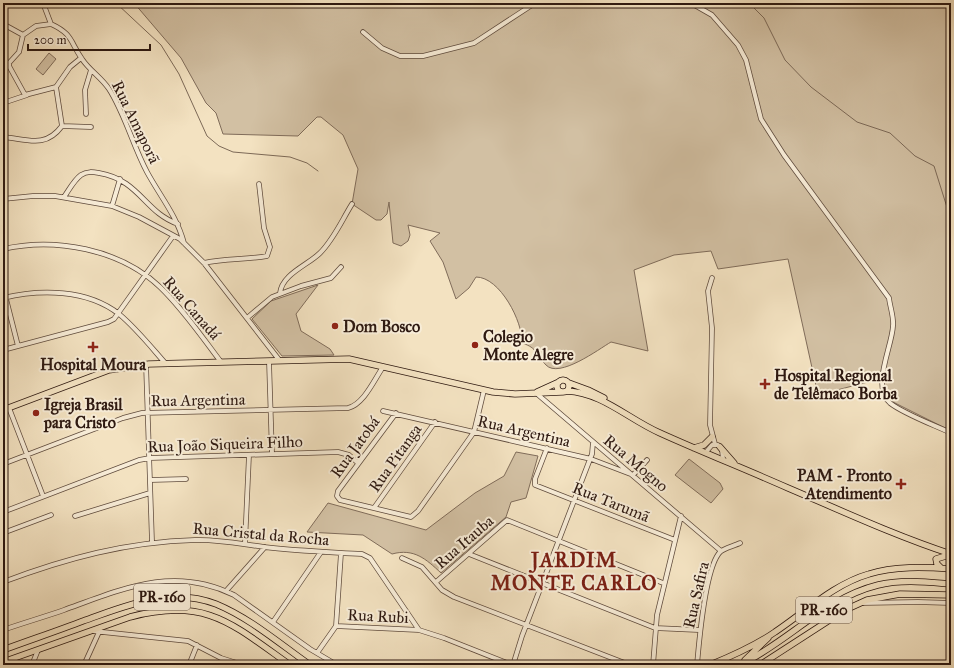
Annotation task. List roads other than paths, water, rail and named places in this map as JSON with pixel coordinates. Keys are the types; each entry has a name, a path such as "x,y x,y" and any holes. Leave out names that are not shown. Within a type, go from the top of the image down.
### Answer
{"main road":[{"path":"6,409 109,370 146,364 349,360 484,390 515,394 562,392 585,393 612,405"},
{"path":"536,393 565,380 569,384 597,393 612,405 653,430 951,555"},
{"path":"558,382 557,387 562,392"},
{"path":"549,386 562,392 569,389 569,384"},
{"path":"693,448 704,445 712,437"},
{"path":"718,446 736,465"},
{"path":"930,547 937,564 941,568"},
{"path":"928,568 936,559 942,556 951,555"},
{"path":"710,665 736,654 774,632 817,601 858,578 888,570 928,568 951,569"},
{"name":"PR-160","path":"740,665 762,653 836,602 862,590 879,585 900,582 951,584"},
{"path":"760,665 858,603 888,595 951,595"},
{"name":"PR-160","path":"3,650 129,605 160,598 181,596 206,601 233,613 310,665"},
{"path":"3,662 152,611 180,609 199,611 235,627 290,665"},
{"path":"740,665 774,632"},
{"path":"768,665 776,655"}],"street":[{"path":"27,95 23,93 8,64 18,52 23,35 36,26 51,24 43,3"},
{"path":"363,32 382,48 400,56 423,56 474,43 535,3"},
{"path":"691,3 712,15 738,45 746,60 761,119 784,155 889,298 894,325 882,378 883,392 889,402 951,433"},
{"path":"3,24 23,35"},
{"name":"Rua Amaporã","path":"51,24 66,32 81,58 91,70 102,79 110,90 148,174 163,196 178,224 184,243"},
{"path":"3,103 56,87 70,67 81,58"},
{"path":"86,114 85,90 91,70"},
{"path":"56,87 62,126"},
{"path":"62,126 91,127"},
{"path":"3,138 40,142 54,135 62,126"},
{"path":"64,197 81,175 87,173 106,174 120,179 135,189 163,216 178,224"},
{"path":"112,206 120,179"},
{"path":"204,263 228,258 256,258 267,256 270,247 264,228 259,184"},
{"path":"3,199 33,196 64,197 112,206 139,217 173,236 184,243 204,263 280,361"},
{"path":"280,293 285,280 320,253 352,204"},
{"path":"3,350 108,322 119,314 173,236"},
{"name":"Rua Canadá","path":"3,249 38,244 76,248 113,258 146,275 169,296 221,362"},
{"path":"247,318 265,302 280,293 331,278 340,267"},
{"path":"712,278 708,292 712,328 710,425 712,437 718,446 723,459"},
{"path":"3,287 18,346"},
{"path":"5,298 26,293 49,292 69,294 88,299 119,314 166,364"},
{"path":"269,361 272,454"},
{"path":"146,364 152,542"},
{"name":"Rua Argentina","path":"3,464 123,418 148,412 352,407 361,399 383,367"},
{"path":"374,508 411,517 418,511 474,432 484,390"},
{"name":"Rua Mogno","path":"536,393 634,475 720,551"},
{"path":"6,409 27,455 43,496"},
{"name":"Rua Argentina","path":"383,411 591,459 634,475"},
{"name":"Rua Jatobá","path":"374,508 340,500 337,496 338,491 396,413"},
{"name":"Rua Pitanga","path":"374,508 435,422"},
{"path":"512,665 591,459 593,442"},
{"path":"706,452 718,446"},
{"name":"Rua Tarumã","path":"547,448 534,482 537,486 675,540"},
{"name":"Rua João Siqueira Filho","path":"3,512 139,460 150,458 343,452 358,463"},
{"path":"245,543 249,455"},
{"path":"634,475 647,460"},
{"path":"150,480 186,479"},
{"path":"75,516 150,493"},
{"path":"3,533 51,515"},
{"path":"653,665 655,628 664,583 681,516"},
{"name":"Rua Itauba","path":"436,582 507,520 558,542"},
{"name":"Rua Cristal da Rocha","path":"3,582 77,557 110,548 152,542 196,540 245,543 265,547 367,555 419,630"},
{"path":"558,542 664,583"},
{"name":"Rua Safira","path":"697,665 700,630 709,581 715,561 720,551 740,543"},
{"path":"226,591 265,547"},
{"path":"272,622 321,552"},
{"path":"317,653 336,626 341,553"},
{"path":"469,554 543,582 655,628 700,630"},
{"path":"402,558 422,567 442,590 454,597 630,665"},
{"path":"3,630 137,584 182,581 210,585 226,591 337,665"},
{"path":"858,603 951,603"},
{"name":"Rua Rubi","path":"336,626 419,630 444,638 512,665"},
{"path":"91,631 182,641 197,645 228,663 243,665"},
{"path":"94,665 85,663 99,632"},
{"path":"189,665 197,645"},
{"path":"32,665 38,650"}],"waterway":[{"path":"116,3 161,45 179,74 207,136 219,146 233,152 290,157 307,163 318,171"},
{"path":"749,3 764,18 785,60 811,87 857,122 890,133 915,156 934,166 951,220"}],"place":[{"name":"Dom Bosco","path":"335,326"},
{"name":"Colegio Monte Alegre","path":"475,345"},
{"name":"Hospital Moura","path":"93,347"},
{"name":"Hospital Regional de Telêmaco Borba","path":"765,384"},
{"name":"Igreja Brasil para Cristo","path":"36,413"},
{"name":"PAM - Pronto Atendimento","path":"901,484"}],"district":[{"name":"JARDIM MONTE CARLO","path":"574,572"}]}
